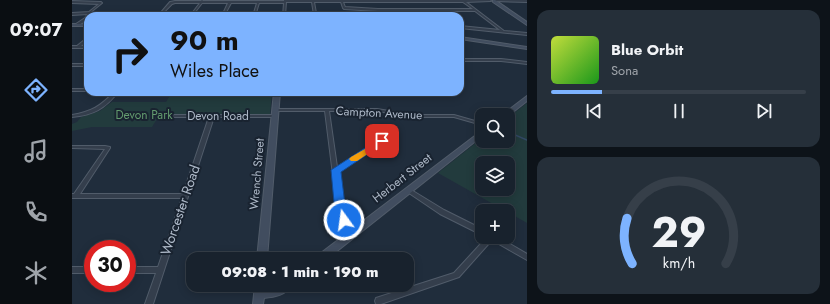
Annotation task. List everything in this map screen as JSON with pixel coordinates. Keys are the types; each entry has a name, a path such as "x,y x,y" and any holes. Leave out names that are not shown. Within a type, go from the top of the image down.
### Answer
{"street":[{"path":"463,0 504,32"},
{"path":"164,12 172,3 202,1 527,1"},
{"path":"194,12 202,1"},
{"path":"284,12 285,1"},
{"path":"314,1 315,12"},
{"path":"342,1 344,8 378,10 476,10"},
{"path":"493,1 527,24"},
{"path":"72,2 101,3 89,12"},
{"path":"225,12 230,2"},
{"path":"255,12 258,2"},
{"path":"72,14 84,13"},
{"path":"77,25 84,20"},
{"path":"72,25 84,25"},
{"path":"464,27 527,34"},
{"path":"464,39 476,42 527,48"},
{"path":"78,47 84,42"},
{"path":"72,47 84,47"},
{"path":"464,60 501,60 527,63"},
{"path":"72,65 84,65"},
{"path":"72,90 84,90"},
{"path":"72,116 84,114 100,108 112,96"},
{"name":"Wrench Street","path":"263,252 277,96"},
{"path":"514,108 527,98"},
{"path":"327,110 341,215 344,220 357,230"},
{"name":"Campton Avenue","path":"275,113 327,110 377,110 417,116 449,116 475,122"},
{"name":"Devon Road","path":"160,116 212,116 275,113"},
{"name":"Worcester Road","path":"149,304 212,116"},
{"name":"Herbert Street","path":"329,252 475,138"},
{"path":"336,170 380,142 389,140"},
{"path":"72,147 108,148 74,196"},
{"path":"408,190 442,212 475,228"},
{"path":"74,196 185,196"},
{"path":"379,301 456,275 485,244"},
{"path":"504,244 527,258"},
{"path":"72,270 84,270"},
{"path":"136,270 160,270"},
{"path":"258,304 260,292"}],"green space":[{"name":"Devon Park","path":"170,96 272,96 270,114 160,114 152,127 92,127 72,131 72,124 77,122 81,117 100,111 112,102 166,102"},
{"path":"527,103 527,223 515,216 515,204 493,204 479,196 515,196 515,156 475,156 475,194 438,173 475,144 475,148 515,148 515,112"}],"waterway":[{"path":"515,135 527,140"}],"slow traffic":[{"path":"354,159 372,148"}],"route":[{"path":"344,220 341,213 336,170 382,141"}]}
